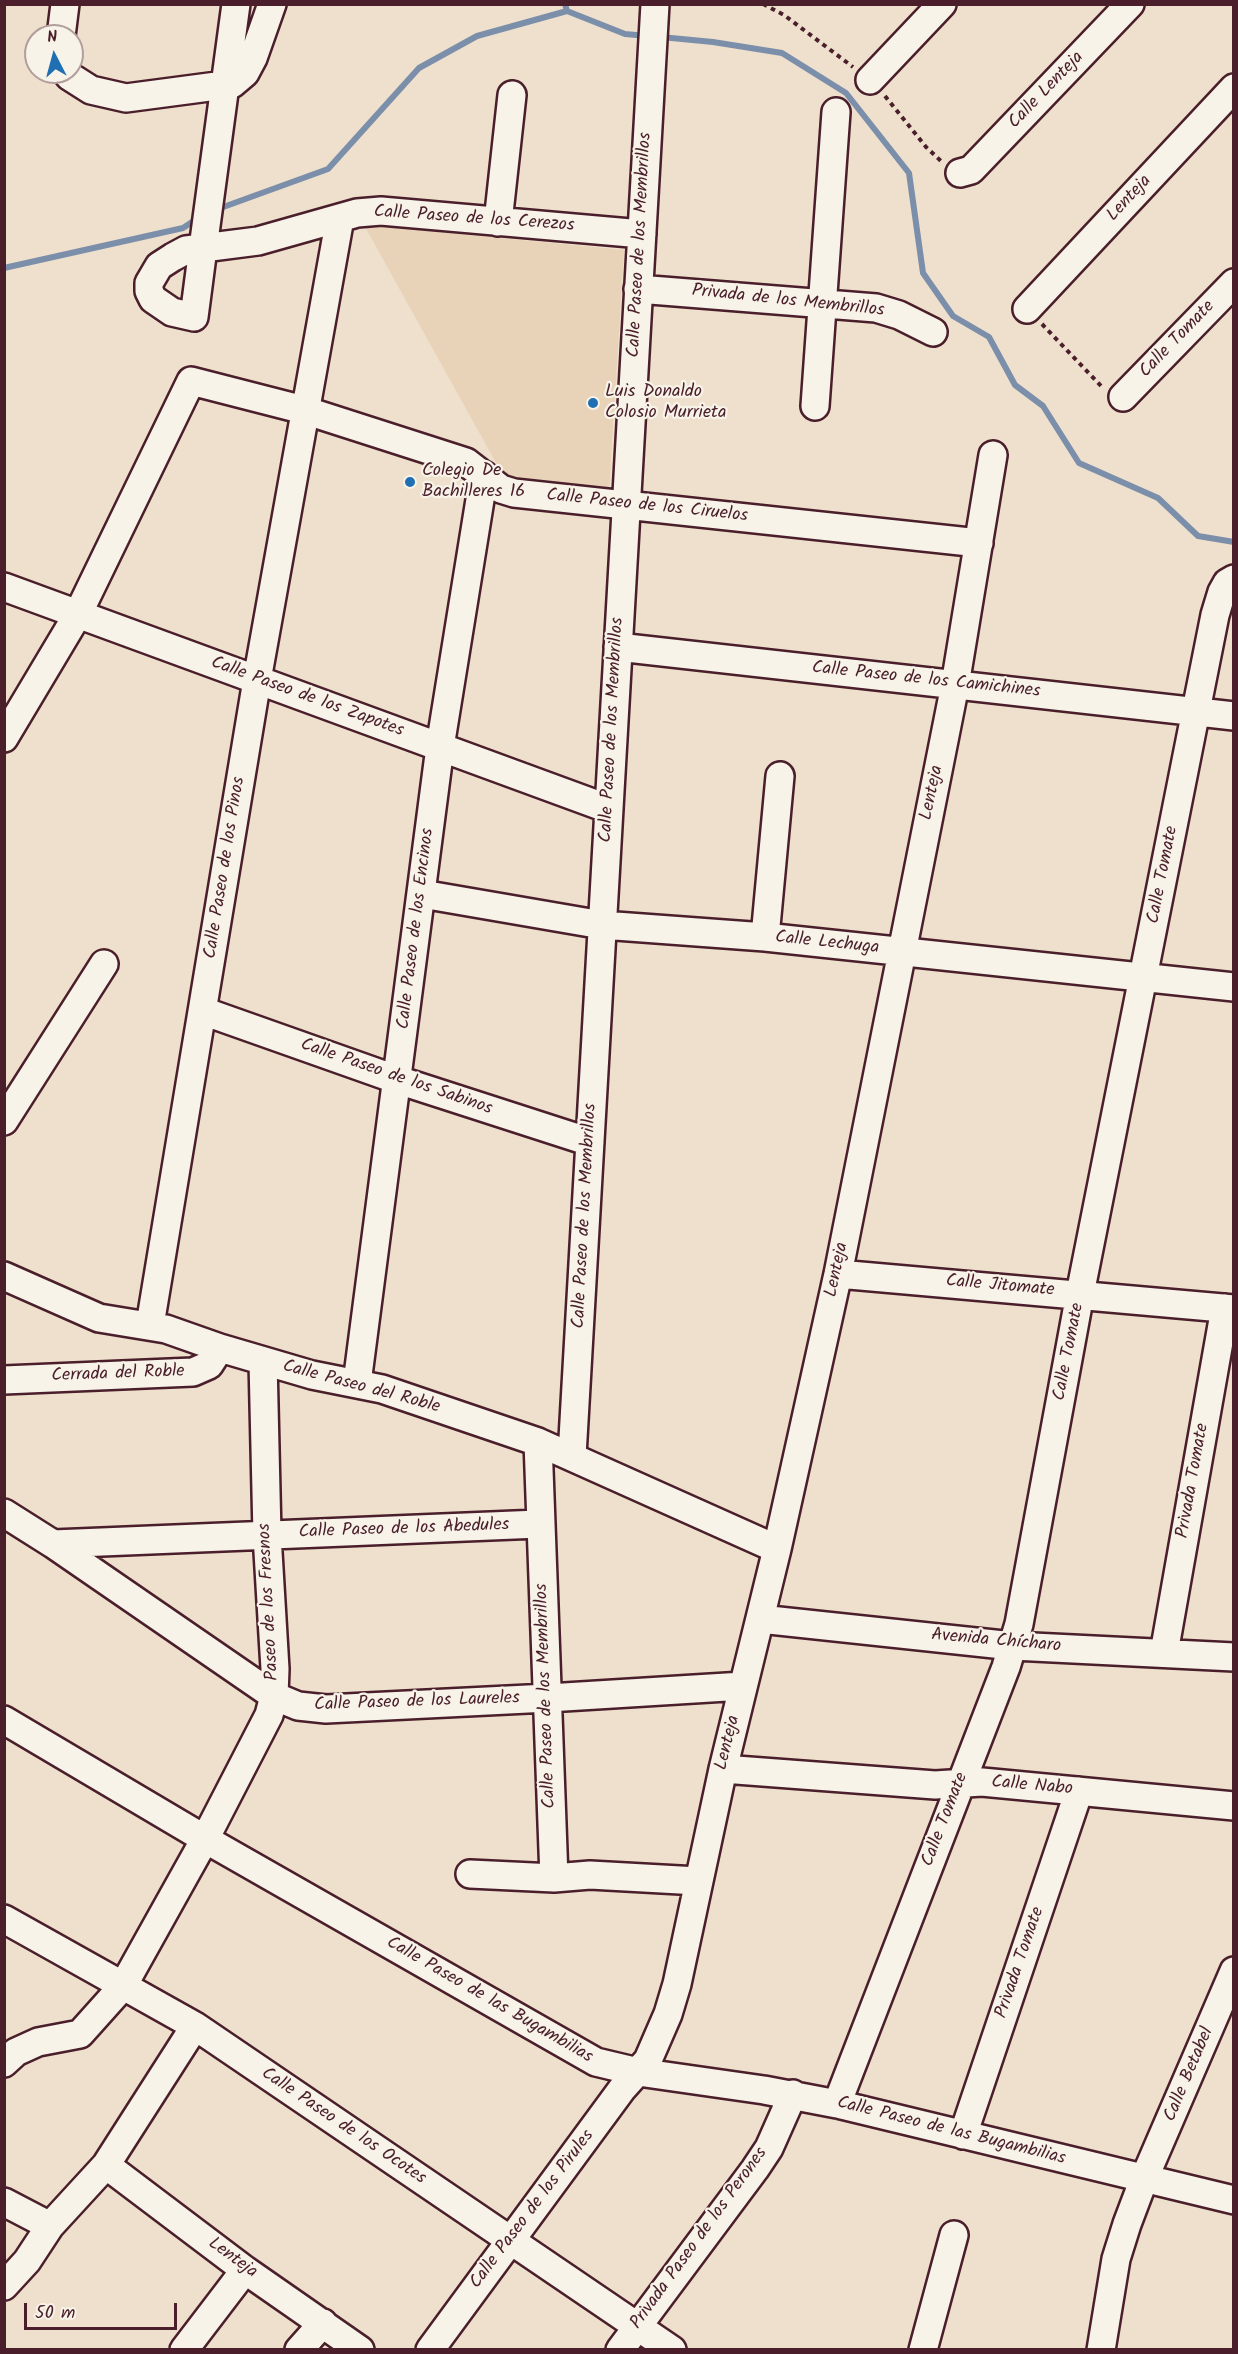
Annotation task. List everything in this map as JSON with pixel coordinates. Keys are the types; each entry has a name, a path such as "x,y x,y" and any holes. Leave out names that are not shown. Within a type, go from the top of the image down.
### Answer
{"street":[{"path":"62,24 65,4"},
{"name":"Calle Paseo de los Cerezos","path":"236,4 203,248 258,242 357,213 381,211 642,234"},
{"path":"82,84 91,90 126,98 225,85 239,80 254,58 272,4"},
{"path":"870,80 942,4"},
{"name":"Calle Lenteja","path":"960,173 971,170 1130,4"},
{"name":"Calle Paseo de los Membrillos","path":"572,1456 655,8"},
{"name":"Lenteja","path":"1027,309 1233,88"},
{"path":"498,222 512,95"},
{"path":"815,406 836,112"},
{"name":"Calle Paseo de los Pinos","path":"150,1325 257,680 340,218"},
{"name":"Calle Tomate","path":"1123,397 1233,283"},
{"name":"Privada de los Membrillos","path":"638,289 822,302 887,310 933,332"},
{"name":"Calle Paseo de los Ciruelos","path":"78,614 191,381 304,411 466,462 501,489 514,493 978,543"},
{"name":"Lenteja","path":"638,2072 656,2044 677,1984 723,1769 777,1549 838,1274 900,952 955,685 993,455"},
{"name":"Calle Paseo de los Encinos","path":"357,1383 440,747 484,475"},
{"name":"Calle Tomate","path":"837,2104 1013,1646 1080,1294 1215,615 1222,592 1232,580"},
{"name":"Calle Paseo de los Zapotes","path":"4,587 609,809"},
{"path":"4,738 78,614"},
{"name":"Calle Paseo de los Camichines","path":"618,647 1233,716"},
{"path":"765,937 780,776"},
{"name":"Calle Lechuga","path":"422,894 602,925 765,937 1233,987"},
{"path":"4,1121 104,964"},
{"name":"Calle Paseo de los Sabinos","path":"203,1011 398,1080 590,1142"},
{"name":"Calle Jitomate","path":"838,1274 1229,1308"},
{"name":"Calle Paseo del Roble","path":"5,1278 99,1318 112,1322 150,1325 312,1376 357,1383 407,1397 537,1442 777,1549"},
{"name":"Privada Tomate","path":"1164,1653 1229,1308"},
{"name":"Cerrada del Roble","path":"4,1380 193,1372 209,1365 220,1348"},
{"name":"Paseo de los Fresnos","path":"4,2063 16,2052 38,2042 80,2034 123,1986 205,1839 269,1715 274,1696 275,1669 267,1535 263,1361"},
{"name":"Calle Paseo de los Membrillos","path":"537,1442 554,1878"},
{"name":"Calle Paseo de los Laureles","path":"4,1513 53,1544 274,1696 298,1706 326,1709 743,1686"},
{"name":"Calle Paseo de los Abedules","path":"53,1544 539,1524"},
{"name":"Avenida Chícharo","path":"760,1619 1013,1646 1233,1657"},
{"name":"Calle Paseo de las Bugambilias","path":"4,1720 205,1839 596,2062 638,2072 793,2094 1233,2200"},
{"name":"Calle Nabo","path":"723,1769 935,1785 982,1782 1233,1806"},
{"name":"Privada Tomate","path":"963,2135 1079,1791"},
{"path":"470,1874 554,1878 590,1875 699,1881"},
{"name":"Calle Paseo de los Ocotes","path":"4,1919 195,2026 672,2349"},
{"name":"Calle Betabel","path":"1101,2349 1116,2259 1144,2179 1233,1971"},
{"path":"4,2286 27,2261 50,2226 106,2165 195,2026"},
{"name":"Calle Paseo de los Pirules","path":"430,2349 622,2089 638,2072"},
{"name":"Privada Paseo de los Perones","path":"620,2349 755,2169 769,2148 793,2094"},
{"name":"Lenteja","path":"106,2165 245,2270 360,2349"},
{"path":"4,2202 50,2226"},
{"path":"923,2349 954,2235"},
{"path":"184,2349 245,2270"},
{"path":"299,2349 323,2323"}],"path":[{"path":"1027,309 1111,396 1123,397"}],"shaded area":[{"path":"364,225 624,250 609,492 505,479"}],"waterway":[{"path":"565,4 567,11 625,34 647,36"},
{"path":"215,210 328,169 419,68 477,36 567,11"},
{"path":"661,37 713,42 782,53 846,93 909,173 923,273 953,316 989,337 1015,385 1043,406 1079,463 1158,498 1198,536 1234,542"},
{"path":"4,268 183,228 198,218"}],"place":[{"name":"Luis Donaldo Colosio Murrieta","path":"593,403"},
{"name":"Colegio De Bachilleres 16","path":"410,482"}]}
